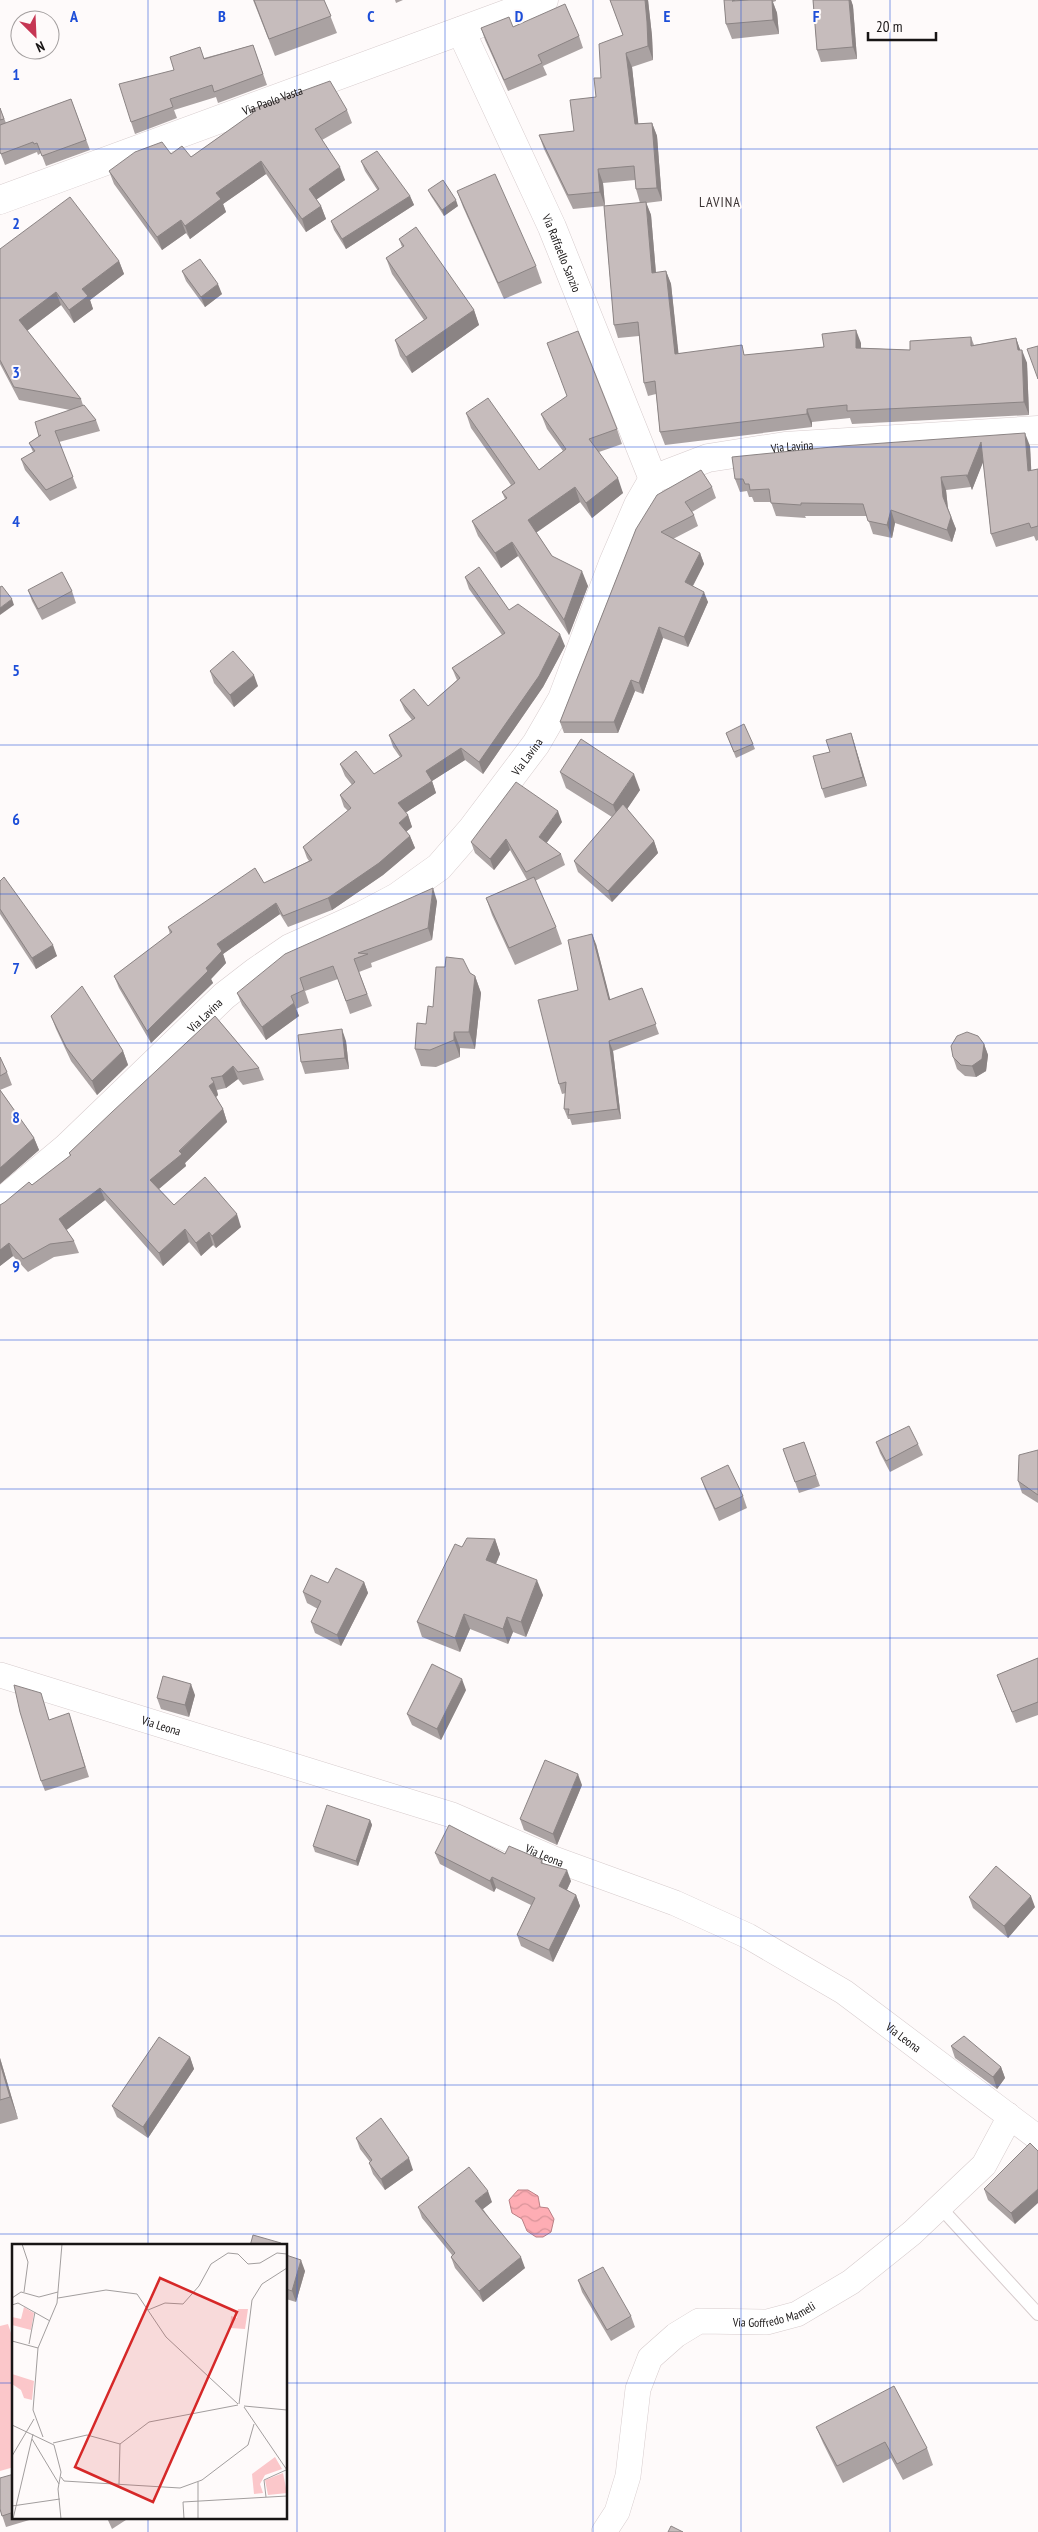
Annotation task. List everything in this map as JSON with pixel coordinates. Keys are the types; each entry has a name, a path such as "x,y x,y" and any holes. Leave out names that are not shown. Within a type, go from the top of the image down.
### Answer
{"street":[{"name":"Via Paolo Vasta","path":"0,200 544,0"},
{"name":"Via Raffaello Sanzio","path":"461,31 552,227 653,479"},
{"name":"Via Lavina","path":"0,1203 66,1148 224,996 255,972 290,948 361,916 397,897 439,867 472,829 536,744 562,699 613,563 638,505 653,479 708,458 785,446 1038,430"},
{"name":"Via Leona","path":"0,1675 452,1815 554,1859 675,1903 748,1936 844,1992 1038,2138"},
{"name":"Via Goffredo Mameli","path":"604,2532 617,2512 628,2476 638,2389 650,2358 676,2335 700,2321 767,2322 797,2314 862,2274 940,2207 984,2165 1006,2124 1008,2114"}],"lane":[{"path":"940,2207 1038,2314"}],"shaded area":[{"path":"8,2324 12,2336 12,2468 0,2471 0,2326"}],"water":[{"path":"518,2190 528,2190 538,2196 540,2207 548,2208 554,2219 551,2232 543,2237 536,2237 527,2231 522,2219 512,2213 509,2200"}],"building":[{"path":"254,0 324,0 331,16 269,39"},
{"path":"610,0 645,0 648,46 626,53 635,124 652,123 657,188 636,189 634,166 598,169 600,192 568,195 539,135 574,131 570,100 596,97 594,78 601,78 599,44 623,35"},
{"path":"724,0 772,0 773,20 726,24"},
{"path":"813,0 849,0 853,47 817,50"},
{"path":"565,4 579,36 538,55 542,63 504,80 481,28 509,17 513,27"},
{"path":"253,45 263,74 214,92 212,85 170,99 173,107 131,122 119,84 174,70 170,57 200,47 204,59"},
{"path":"330,81 347,110 315,129 340,167 309,189 321,206 302,219 261,161 216,193 221,199 185,226 181,220 157,237 109,171 135,152 162,142 171,154 182,146 191,157 253,113 250,110"},
{"path":"71,99 86,140 42,156 37,143 34,144 33,142 1,154 0,125"},
{"path":"0,108 4,119 0,120"},
{"path":"377,151 410,196 342,239 331,221 379,189 361,161"},
{"path":"495,174 536,266 498,283 457,191"},
{"path":"443,180 456,200 442,210 428,190"},
{"path":"70,197 119,261 82,289 88,296 69,310 56,292 19,320 81,399 14,387 0,360 0,249"},
{"path":"646,202 652,273 666,271 675,354 742,345 744,355 824,347 822,334 856,330 856,348 910,350 910,341 971,337 971,346 1016,338 1018,350 1022,350 1024,402 847,411 847,405 807,409 807,414 660,432 655,381 644,383 638,322 614,325 604,206"},
{"path":"416,227 474,310 406,357 395,340 427,318 386,258 404,246 399,239"},
{"path":"200,259 218,284 201,297 182,271"},
{"path":"578,331 617,429 589,439 618,478 586,503 575,487 528,520 552,556 582,571 564,620 512,542 495,553 472,521 507,498 502,492 515,483 466,413 488,398 539,470 566,449 541,414 567,396 547,343"},
{"path":"1038,346 1038,379 1027,349"},
{"path":"84,405 96,420 55,431 73,477 46,490 21,459 35,451 29,443 41,435 39,436 35,422"},
{"path":"1025,433 1028,471 1038,469 1038,526 1031,528 1029,523 991,534 981,442 967,477 967,475 941,477 943,497 951,517 947,530 891,510 887,525 868,521 863,504 801,503 801,505 771,503 769,489 750,490 749,484 745,484 743,479 735,479 732,457 842,446"},
{"path":"701,470 712,487 685,502 694,515 661,532 700,553 685,582 704,592 684,637 659,627 639,683 631,680 614,722 560,722 636,529 657,495"},
{"path":"479,567 509,610 518,604 560,634 539,676 479,762 461,748 426,771 432,781 398,803 408,815 399,823 410,836 379,863 328,898 283,916 276,903 217,944 222,951 206,968 208,971 147,1031 114,976 172,932 168,927 255,868 264,883 312,860 303,847 351,808 340,795 355,782 340,764 356,751 374,774 402,756 389,735 415,718 400,700 414,689 428,706 460,678 452,668 505,633 465,577"},
{"path":"62,572 72,591 38,609 28,590"},
{"path":"2,586 12,599 0,608 0,587"},
{"path":"233,651 254,675 230,695 210,671"},
{"path":"744,724 753,744 734,752 726,733"},
{"path":"851,733 863,777 822,789 813,756 830,752 826,740"},
{"path":"581,739 634,774 613,805 560,772"},
{"path":"516,782 558,811 539,837 561,854 526,872 506,839 490,859 471,842"},
{"path":"623,804 654,841 608,891 574,861"},
{"path":"4,877 53,945 32,958 0,909 0,881"},
{"path":"534,877 556,927 509,948 486,898"},
{"path":"433,888 428,928 358,953 368,954 354,959 367,994 346,1001 333,966 300,978 304,990 291,996 294,1003 262,1027 237,993 285,954"},
{"path":"592,934 609,1000 642,988 656,1024 609,1041 618,1109 568,1115 569,1109 564,1109 566,1082 559,1084 538,1000 578,990 568,940"},
{"path":"446,957 463,959 470,973 475,976 469,1032 454,1032 454,1040 430,1050 415,1049 417,1023 426,1024 428,1006 433,1007 436,967 445,967"},
{"path":"82,986 123,1051 92,1081 66,1047 51,1016"},
{"path":"215,1016 259,1068 238,1072 233,1066 222,1076 211,1078 214,1082 209,1086 223,1109 179,1151 182,1154 150,1180 174,1205 205,1177 237,1214 212,1236 209,1232 196,1243 185,1229 159,1253 100,1188 59,1219 74,1241 50,1244 23,1259 9,1243 0,1250 0,1205 29,1182 32,1185 71,1155 69,1153"},
{"path":"342,1029 345,1058 301,1062 298,1035"},
{"path":"967,1032 978,1036 984,1044 982,1059 972,1066 961,1065 953,1057 951,1046 957,1036"},
{"path":"0,1057 7,1072 0,1076"},
{"path":"0,1090 34,1138 0,1168"},
{"path":"909,1426 918,1444 886,1461 876,1442"},
{"path":"804,1442 816,1475 795,1482 783,1449"},
{"path":"1038,1450 1038,1495 1018,1481 1019,1455"},
{"path":"728,1465 743,1496 715,1509 701,1478"},
{"path":"467,1538 495,1539 486,1560 537,1580 521,1622 507,1617 503,1629 464,1614 455,1638 417,1622 455,1544 462,1547"},
{"path":"336,1568 364,1582 337,1635 311,1622 321,1601 303,1592 311,1575 328,1583"},
{"path":"1038,1658 1038,1702 1012,1712 997,1675"},
{"path":"432,1664 462,1679 437,1729 407,1714"},
{"path":"163,1676 191,1684 185,1705 157,1698"},
{"path":"14,1685 41,1693 49,1720 69,1713 85,1767 41,1781 20,1712"},
{"path":"545,1760 578,1774 553,1834 520,1819"},
{"path":"327,1805 370,1820 356,1861 313,1846"},
{"path":"449,1825 505,1854 509,1846 542,1860 541,1863 567,1870 559,1886 576,1895 549,1950 517,1935 535,1898 492,1877 490,1881 435,1853"},
{"path":"996,1866 1031,1896 1004,1926 969,1897"},
{"path":"964,2036 1001,2067 993,2077 951,2046"},
{"path":"159,2037 190,2057 143,2127 112,2106"},
{"path":"0,2063 10,2097 0,2100"},
{"path":"381,2118 409,2158 381,2179 369,2163 372,2160 356,2138"},
{"path":"1030,2143 1038,2151 1038,2189 1011,2213 984,2189"},
{"path":"469,2167 488,2191 475,2201 521,2257 479,2291 451,2257 455,2253 418,2207"},
{"path":"253,2235 281,2243 281,2244 251,2244"},
{"path":"288,2256 301,2260 292,2291 288,2290"},
{"path":"603,2267 631,2316 607,2330 578,2280"},
{"path":"894,2386 927,2448 897,2464 885,2442 837,2466 816,2427"},
{"path":"12,2475 12,2513 2,2516 0,2509 0,2478"},
{"path":"671,2526 683,2532 668,2532"}],"district":[{"name":"LAVINA","path":"720,202"}]}
